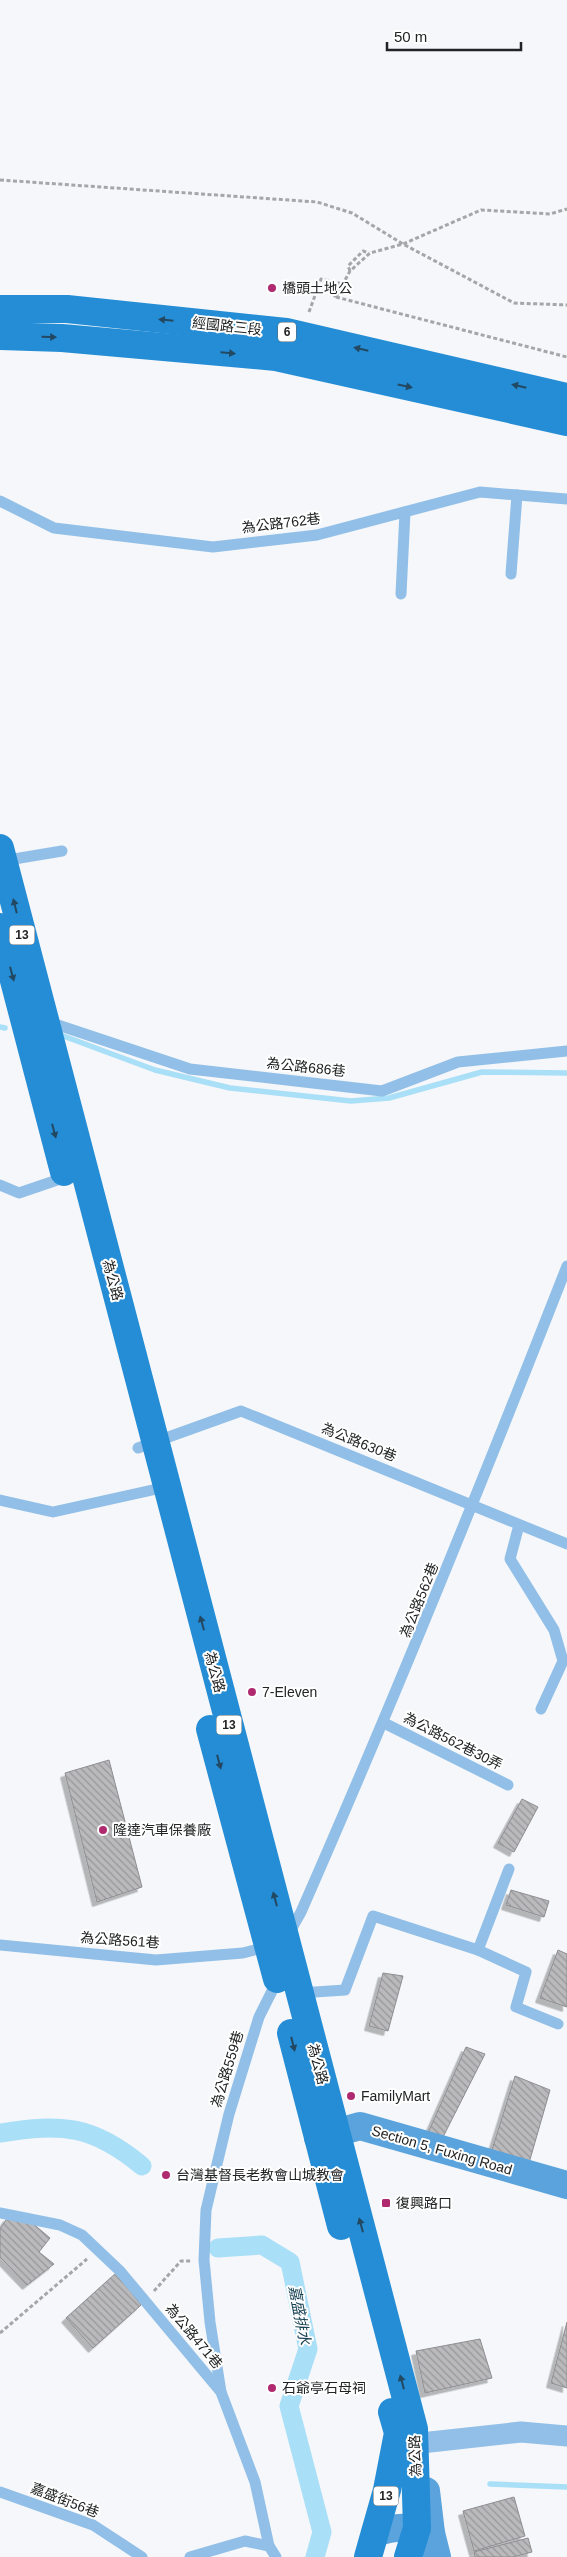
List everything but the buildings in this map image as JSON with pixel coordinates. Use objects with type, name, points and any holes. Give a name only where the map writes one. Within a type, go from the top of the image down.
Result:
[{"type":"main road","name":"經國路三段","points":[[0,309],[67,309],[286,332],[567,397]]},
{"type":"main road","name":"經國路三段","points":[[0,336],[62,338],[276,357],[567,422]]},
{"type":"main road","name":"為公路","points":[[1,856],[66,1177],[146,1446]]},
{"type":"main road","name":"為公路","points":[[0,927],[35,1022],[276,1943],[411,2435],[427,2544]]},
{"type":"main road","name":"為公路","points":[[371,2545],[387,2490],[411,2435]]},
{"type":"main road","name":"13","points":[[408,2557],[427,2544]]},
{"type":"street","name":"Section 5, Fuxing Road","points":[[327,2134],[360,2126],[567,2185]]},
{"type":"street","points":[[411,2435],[521,2432],[567,2436]]},
{"type":"street","name":"為公路","points":[[371,2545],[393,2527],[427,2544]]},
{"type":"lane","name":"為公路762巷","points":[[0,501],[54,528],[212,547],[317,535],[480,492],[567,499]]},
{"type":"lane","points":[[511,574],[517,495]]},
{"type":"lane","points":[[401,594],[405,512]]},
{"type":"lane","points":[[1,856],[62,851]]},
{"type":"lane","name":"為公路686巷","points":[[35,1022],[57,1023],[190,1069],[382,1090],[458,1062],[567,1051]]},
{"type":"lane","points":[[0,1186],[19,1193],[66,1177]]},
{"type":"lane","name":"為公路562巷","points":[[276,1943],[301,1912],[384,1723],[474,1504],[567,1266]]},
{"type":"lane","name":"為公路630巷","points":[[146,1446],[241,1412],[474,1504],[519,1525],[567,1544]]},
{"type":"lane","points":[[0,1500],[53,1512],[157,1489]]},
{"type":"lane","points":[[519,1525],[510,1559],[554,1630],[563,1661],[541,1709]]},
{"type":"lane","name":"為公路562巷30弄","points":[[384,1723],[508,1785]]},
{"type":"lane","points":[[478,1950],[509,1869]]},
{"type":"lane","points":[[289,1988],[345,1990],[373,1916],[478,1950],[526,1972],[516,2007],[558,2024]]},
{"type":"lane","name":"為公路561巷","points":[[0,1945],[156,1960],[243,1953],[276,1943]]},
{"type":"lane","name":"為公路559巷","points":[[204,2260],[206,2210],[229,2114],[259,2017],[289,1988]]},
{"type":"lane","name":"為公路471巷","points":[[0,2212],[60,2225],[82,2235],[120,2271],[221,2392],[256,2482],[269,2546],[276,2557]]},
{"type":"lane","points":[[204,2260],[210,2322],[221,2392]]},
{"type":"lane","name":"嘉盛街56巷","points":[[0,2492],[93,2525],[142,2557]]},
{"type":"lane","points":[[190,2557],[245,2541],[269,2546]]},
{"type":"path","points":[[0,180],[317,202],[352,213],[403,244],[514,303],[567,305]]},
{"type":"path","points":[[567,209],[550,214],[481,210],[403,244],[370,253],[350,270],[336,297],[567,357]]},
{"type":"path","points":[[309,312],[321,279],[343,284]]},
{"type":"path","points":[[0,2333],[98,2250]]},
{"type":"path","points":[[145,2301],[181,2261],[204,2260]]},
{"type":"waterway","points":[[0,1027],[5,1028]]},
{"type":"waterway","points":[[58,1034],[155,1070],[230,1088],[351,1101],[389,1098],[482,1072],[567,1073]]},
{"type":"waterway","name":"嘉盛排水","points":[[0,2133],[41,2128],[76,2130],[108,2142],[142,2166]]},
{"type":"waterway","name":"嘉盛排水","points":[[218,2248],[262,2245],[290,2262],[308,2349],[289,2406],[322,2532],[315,2557]]},
{"type":"waterway","points":[[490,2484],[567,2487]]},
{"type":"place","name":"橋頭土地公","points":[[272,288]]},
{"type":"place","name":"7-Eleven","points":[[252,1692]]},
{"type":"place","name":"隆達汽車保養廠","points":[[103,1830]]},
{"type":"place","name":"FamilyMart","points":[[351,2096]]},
{"type":"place","name":"台灣基督長老教會山城教會","points":[[166,2175]]},
{"type":"place","name":"復興路口","points":[[386,2203]]},
{"type":"place","name":"石爺亭石母祠","points":[[272,2388]]}]
